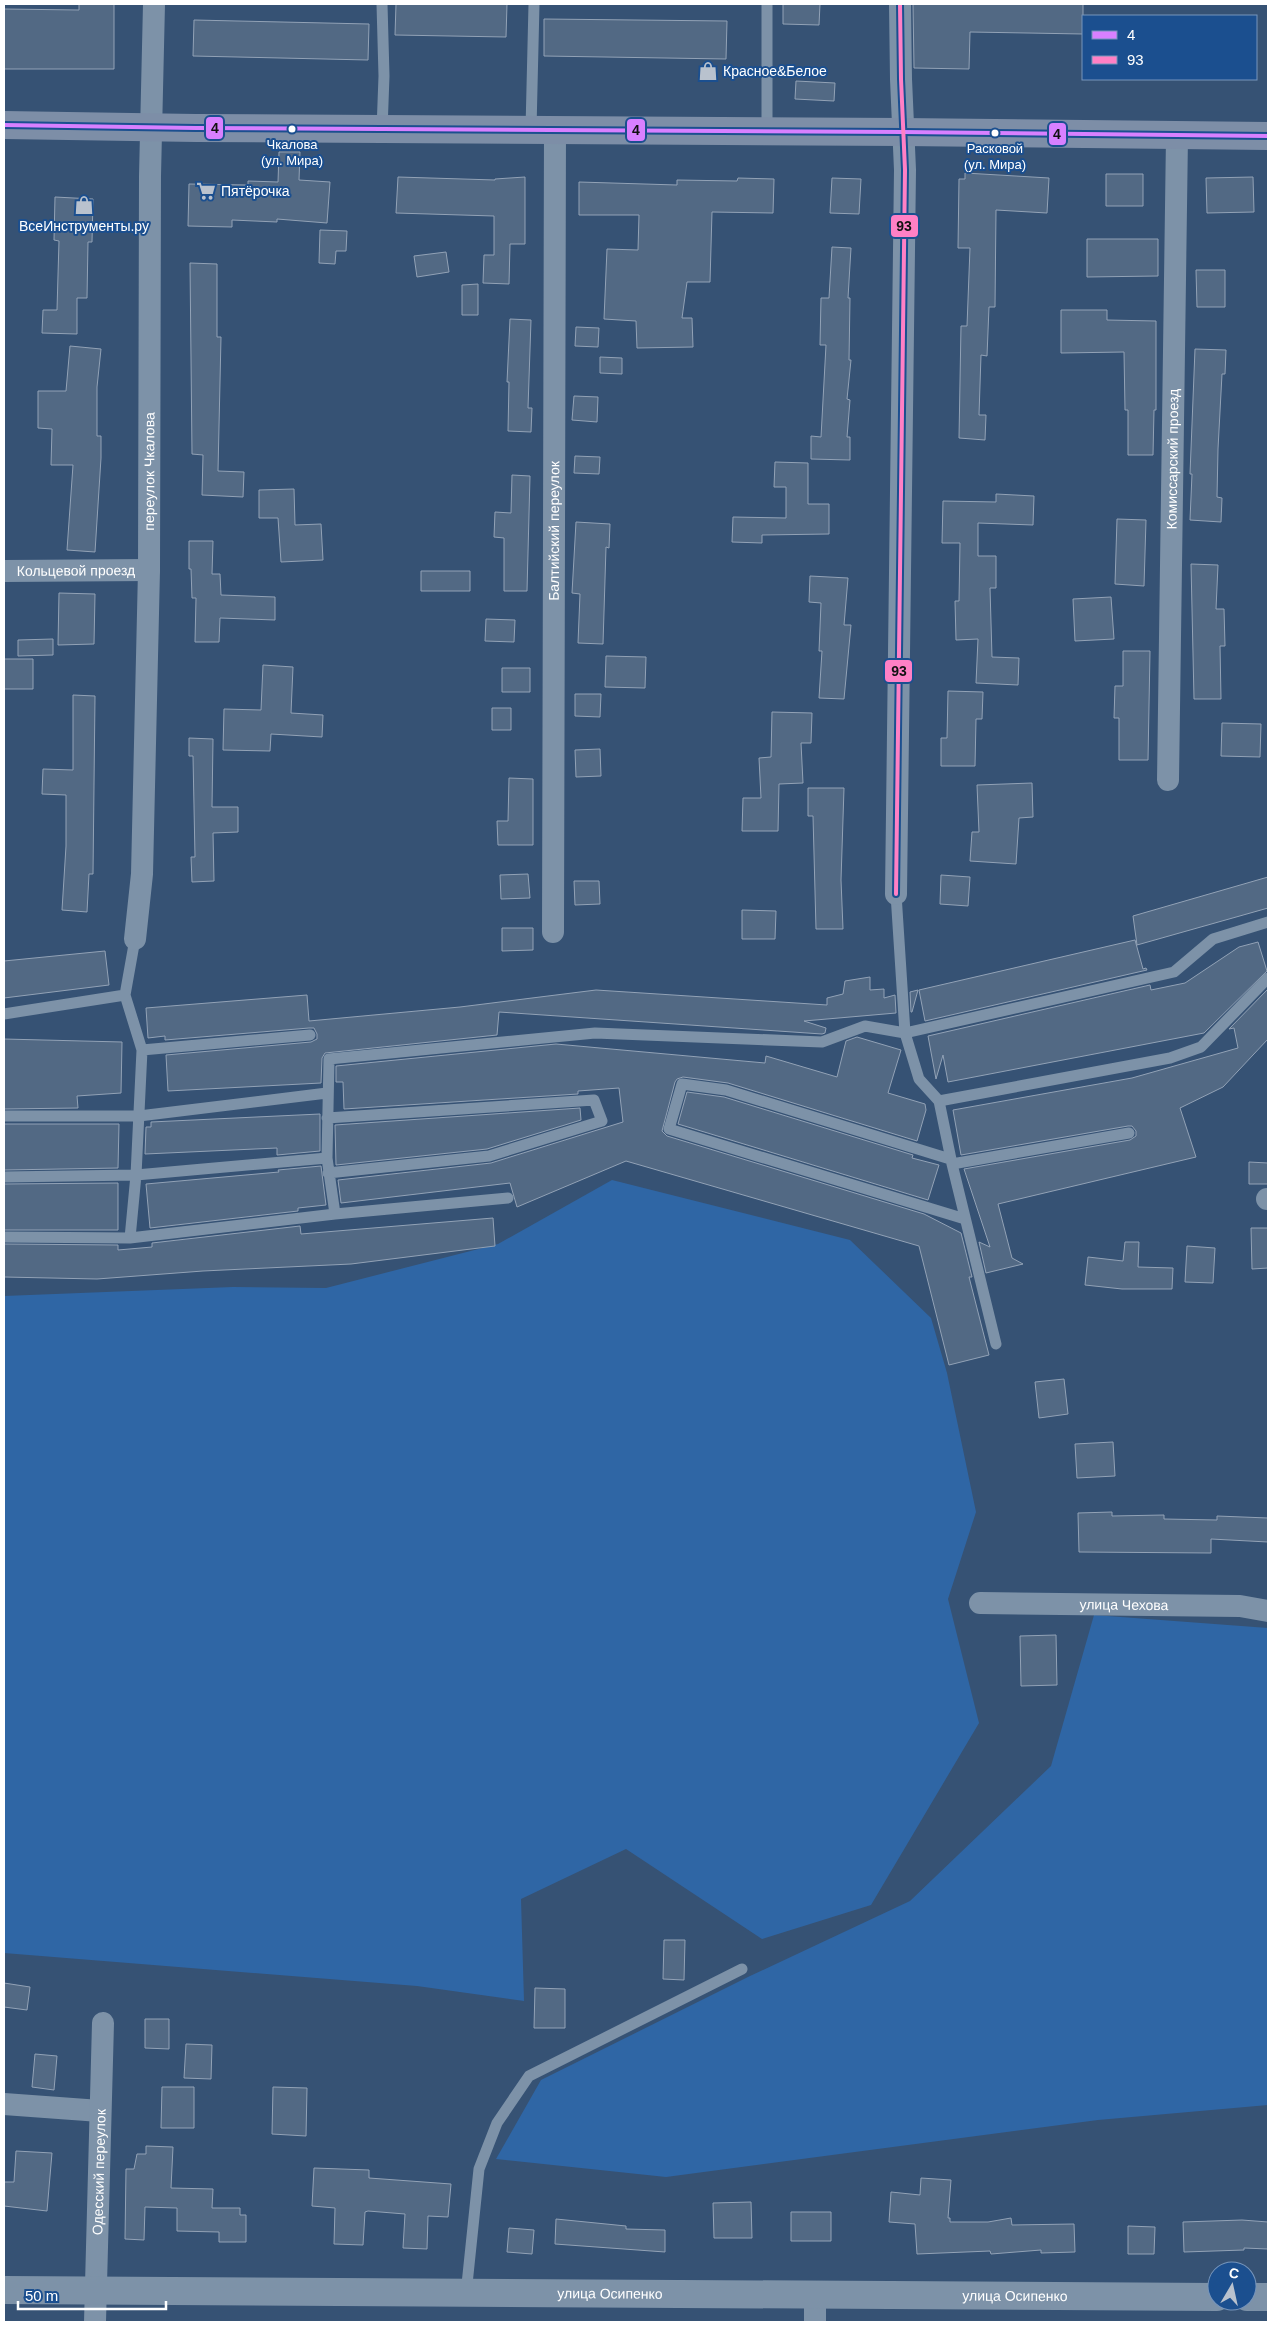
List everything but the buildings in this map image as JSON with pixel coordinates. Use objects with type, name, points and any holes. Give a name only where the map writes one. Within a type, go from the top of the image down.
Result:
[{"type":"main road","points":[[4,124],[152,128],[543,129],[1268,136]]},
{"type":"street","name":"переулок Чкалова","points":[[134,939],[142,874],[149,570],[154,4]]},
{"type":"street","points":[[896,894],[905,170],[900,4]]},
{"type":"street","name":"Балтийский переулок","points":[[543,129],[553,932]]},
{"type":"street","name":"Комиссарский проезд","points":[[1168,780],[1177,136]]},
{"type":"street","name":"Кольцевой проезд","points":[[4,571],[149,570]]},
{"type":"street","name":"улица Чехова","points":[[980,1603],[1240,1606],[1268,1611]]},
{"type":"street","name":"Одесский переулок","points":[[95,2322],[103,2023]]},
{"type":"street","points":[[4,2104],[100,2111]]},
{"type":"street","name":"улица Осипенко","points":[[4,2290],[1207,2297]]},
{"type":"street","points":[[815,2294],[815,2322]]},
{"type":"lane","points":[[382,4],[384,76],[382,130]]},
{"type":"lane","points":[[534,4],[543,129]]},
{"type":"lane","points":[[767,4],[767,131]]},
{"type":"lane","points":[[896,894],[905,1033],[919,1079],[940,1101],[951,1162],[996,1344]]},
{"type":"lane","points":[[335,1214],[327,1158],[329,1059],[596,1033],[822,1042],[865,1026],[905,1033],[1174,972],[1212,939],[1268,922]]},
{"type":"lane","points":[[130,1238],[136,1175],[142,1050],[125,994],[134,939]]},
{"type":"lane","points":[[940,1101],[1170,1058],[1201,1047],[1268,978]]},
{"type":"lane","points":[[4,1014],[125,994]]},
{"type":"lane","points":[[142,1050],[310,1035]]},
{"type":"lane","points":[[965,1219],[669,1129],[682,1084],[726,1090],[951,1162],[1129,1133]]},
{"type":"lane","points":[[4,1116],[139,1116],[327,1093]]},
{"type":"lane","points":[[327,1118],[594,1100],[602,1121],[488,1156],[328,1173]]},
{"type":"lane","points":[[4,1176],[136,1175],[327,1158]]},
{"type":"lane","points":[[4,1237],[130,1238],[335,1214],[508,1198]]},
{"type":"lane","points":[[466,2294],[479,2169],[497,2123],[529,2076],[742,1969]]},
{"type":"shaded area","points":[[612,1180],[850,1240],[931,1318],[947,1373],[976,1512],[948,1599],[979,1723],[871,1905],[762,1939],[626,1849],[521,1899],[524,2001],[417,1986],[4,1953],[4,1296],[233,1287],[326,1288],[498,1244]]},
{"type":"shaded area","points":[[1094,1615],[1268,1628],[1268,2105],[1098,2120],[666,2177],[496,2159],[541,2080],[750,1976],[910,1901],[1051,1766]]},
{"type":"transit line","name":"93","points":[[896,894],[905,170],[900,4]]},
{"type":"transit line","name":"4","points":[[4,125],[1268,136]]},
{"type":"place","name":"Красное&Белое","points":[[708,71]]},
{"type":"place","name":"Чкалова (ул. Мира)","points":[[292,129]]},
{"type":"place","name":"Расковой (ул. Мира)","points":[[995,133]]},
{"type":"place","name":"Пятёрочка","points":[[206,191]]},
{"type":"place","name":"ВсеИнструменты.ру","points":[[84,205]]}]
